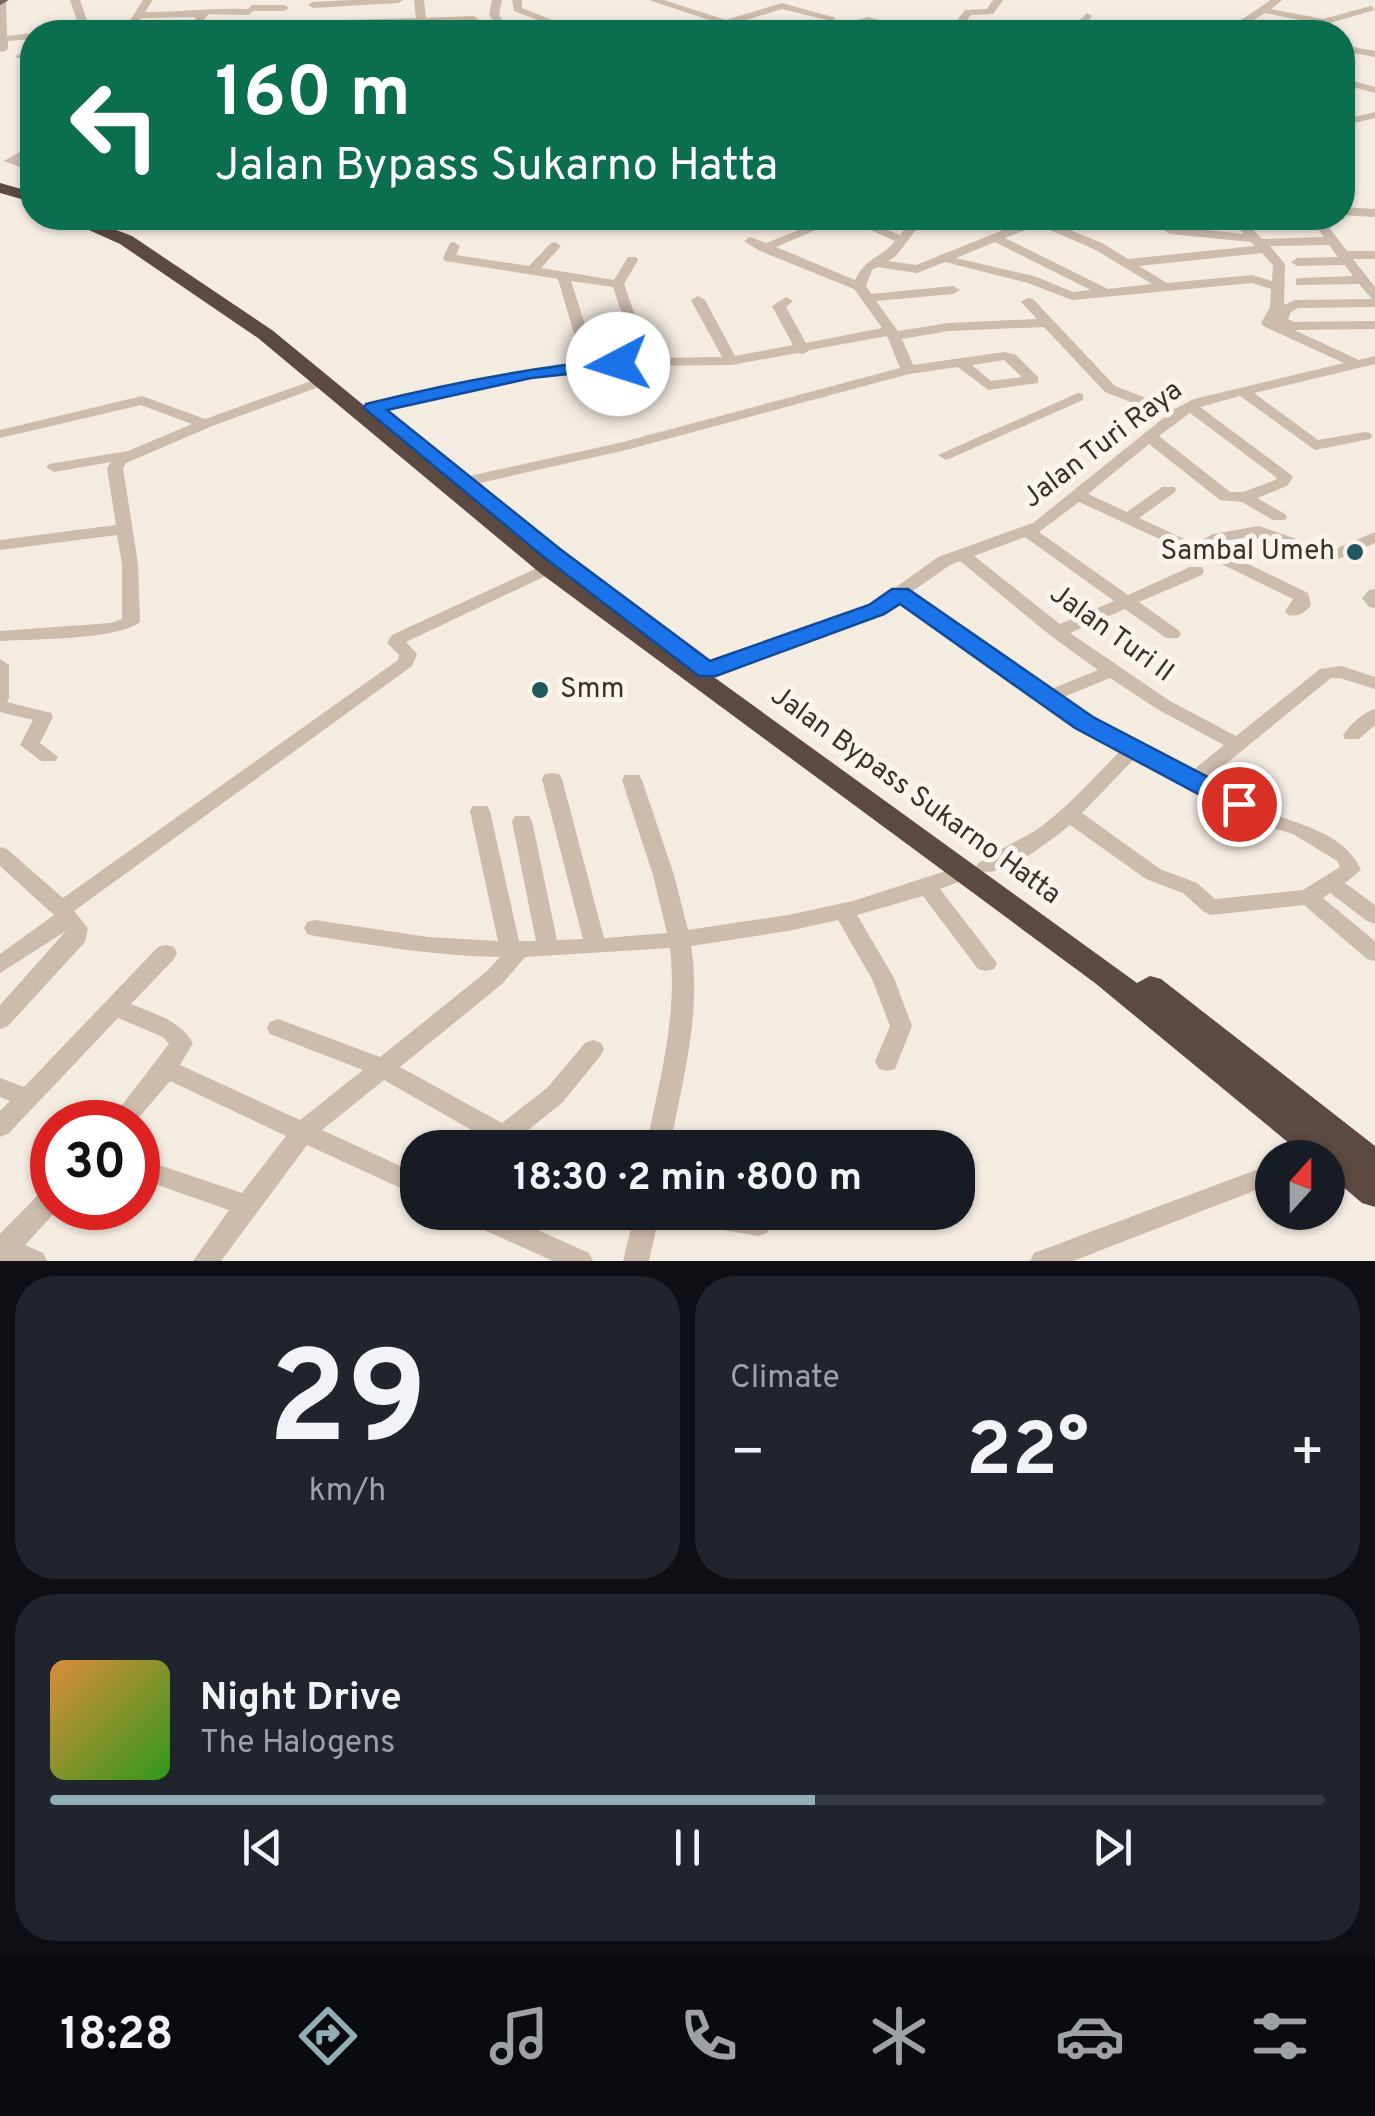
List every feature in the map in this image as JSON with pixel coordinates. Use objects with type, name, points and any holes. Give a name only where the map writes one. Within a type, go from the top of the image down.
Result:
[{"type":"highway","name":"Jalan Bypass Sukarno Hatta","points":[[107,230],[161,262],[264,334],[548,568],[698,681],[1150,988],[1363,1143],[1375,1166]]},
{"type":"highway","name":"Jalan Bypass Sukarno Hatta","points":[[114,230],[146,243],[232,298],[462,482],[977,869],[1298,1140]]},
{"type":"highway","name":"Jalan Bypass Sukarno Hatta","points":[[1345,1173],[1375,1192]]},
{"type":"street","points":[[314,2],[398,0]]},
{"type":"street","points":[[498,0],[495,18],[518,13]]},
{"type":"street","points":[[654,0],[704,20]]},
{"type":"street","points":[[968,6],[990,12],[998,0]]},
{"type":"street","points":[[1247,20],[1278,0]]},
{"type":"street","points":[[1353,0],[1373,10]]},
{"type":"street","points":[[1,1],[2,44]]},
{"type":"street","points":[[135,20],[147,2],[178,2]]},
{"type":"street","points":[[747,20],[786,6],[837,20]]},
{"type":"street","points":[[249,16],[284,8]]},
{"type":"street","points":[[1263,10],[1313,20]]},
{"type":"street","points":[[1331,20],[1373,10]]},
{"type":"street","points":[[139,15],[193,15]]},
{"type":"street","points":[[249,16],[265,19]]},
{"type":"street","points":[[1084,20],[1087,16]]},
{"type":"street","points":[[467,20],[473,19]]},
{"type":"street","points":[[764,248],[808,230]]},
{"type":"street","points":[[878,230],[902,240]]},
{"type":"street","points":[[908,370],[892,334],[863,292],[867,268],[910,230]]},
{"type":"street","points":[[876,262],[915,270],[1010,230]]},
{"type":"street","points":[[1062,230],[1165,287]]},
{"type":"street","points":[[1170,230],[1263,243]]},
{"type":"street","points":[[1248,230],[1280,264],[1277,307],[1268,323],[1357,364]]},
{"type":"street","points":[[1279,230],[1290,241]]},
{"type":"street","points":[[1324,230],[1345,258],[1366,277],[1375,300],[1296,304],[1285,310],[1280,321],[1292,326],[1375,325]]},
{"type":"street","points":[[994,237],[1105,292]]},
{"type":"street","points":[[750,241],[863,292],[952,290]]},
{"type":"street","points":[[1127,263],[1263,243],[1332,241]]},
{"type":"street","points":[[454,246],[449,258],[618,284]]},
{"type":"street","points":[[531,272],[555,246]]},
{"type":"street","points":[[1297,262],[1375,255]]},
{"type":"street","points":[[942,258],[1032,280],[1069,295],[1252,279],[1280,287]]},
{"type":"street","points":[[632,260],[618,284],[645,362]]},
{"type":"street","points":[[1301,282],[1366,277]]},
{"type":"street","points":[[564,278],[591,366]]},
{"type":"street","points":[[698,300],[730,361]]},
{"type":"street","points":[[786,301],[780,306],[803,350]]},
{"type":"street","points":[[1028,302],[1110,388],[1183,411],[1285,477],[1281,483],[1246,497],[1226,497],[1150,437]]},
{"type":"street","points":[[373,408],[464,385],[591,366],[730,361],[949,327],[1045,323]]},
{"type":"street","name":"Jalan Turi Raya","points":[[708,670],[876,610],[934,566],[1028,531],[1079,496],[1183,411],[1242,391],[1375,360]]},
{"type":"street","points":[[462,482],[622,448],[908,370],[961,362]]},
{"type":"street","points":[[54,468],[132,454],[322,381]]},
{"type":"street","points":[[1242,391],[1315,445],[1365,436]]},
{"type":"street","points":[[946,455],[1078,398]]},
{"type":"street","points":[[0,434],[142,400],[205,424]]},
{"type":"street","points":[[0,636],[112,628],[130,622],[130,564],[115,468],[132,454]]},
{"type":"street","points":[[1126,519],[1168,490]]},
{"type":"street","points":[[1079,496],[1194,550],[1230,534],[1258,531],[1332,557],[1375,537]]},
{"type":"street","points":[[1246,497],[1279,517]]},
{"type":"street","points":[[0,546],[123,529]]},
{"type":"street","points":[[1028,531],[1172,634]]},
{"type":"street","points":[[1202,548],[1302,597],[1302,605],[1294,611]]},
{"type":"street","name":"Jalan Turi II","points":[[961,553],[1110,672],[1184,718],[1239,745]]},
{"type":"street","points":[[2,959],[406,662],[408,654],[396,643],[398,639],[548,568]]},
{"type":"street","points":[[1057,632],[1122,600],[1196,571]]},
{"type":"street","points":[[900,594],[1045,698],[1132,750],[1261,817],[1300,829],[1345,857],[1351,870],[1308,897],[1211,907],[1190,888],[1152,874],[1070,815]]},
{"type":"street","points":[[1375,594],[1370,598],[1375,603]]},
{"type":"street","points":[[0,665],[0,702],[44,717],[29,745],[48,756]]},
{"type":"street","points":[[1045,698],[1110,672]]},
{"type":"street","points":[[1192,780],[1326,673],[1341,672],[1375,683]]},
{"type":"street","points":[[1352,735],[1375,715]]},
{"type":"street","points":[[315,928],[426,946],[515,949],[678,938],[844,912],[928,888],[1033,845],[1070,815],[1132,750]]},
{"type":"street","points":[[552,779],[595,945]]},
{"type":"street","points":[[632,780],[678,938],[684,975],[681,1022],[661,1130]]},
{"type":"street","points":[[480,811],[515,949]]},
{"type":"street","points":[[522,821],[548,947]]},
{"type":"street","points":[[0,854],[77,928],[77,936],[0,1020]]},
{"type":"street","points":[[1330,882],[1375,916]]},
{"type":"street","points":[[928,888],[986,963]]},
{"type":"street","points":[[1308,897],[1375,953]]},
{"type":"street","points":[[844,912],[883,978],[901,1026],[887,1062]]},
{"type":"street","points":[[206,1261],[245,1204],[304,1131],[494,978],[515,949]]},
{"type":"street","points":[[0,1128],[166,953]]},
{"type":"street","points":[[116,1007],[179,1035],[182,1043],[180,1052],[139,1100]]},
{"type":"street","points":[[278,1028],[383,1068],[493,1130]]},
{"type":"street","points":[[524,1130],[593,1050]]},
{"type":"street","points":[[166,1069],[400,1177]]},
{"type":"street","points":[[0,1086],[27,1098]]},
{"type":"street","points":[[160,1175],[245,1204]]},
{"type":"street","points":[[1043,1261],[1255,1180]]},
{"type":"street","points":[[30,1220],[2,1249],[34,1261]]},
{"type":"street","points":[[511,1230],[580,1261]]},
{"type":"street","points":[[636,1261],[644,1230]]},
{"type":"place","name":"Sambal Umeh","points":[[1355,552]]},
{"type":"place","name":"Smm","points":[[540,690]]},
{"type":"route","points":[[618,364],[464,385],[373,408],[552,554],[708,670],[876,610],[900,594],[1084,723],[1239,804]]}]
